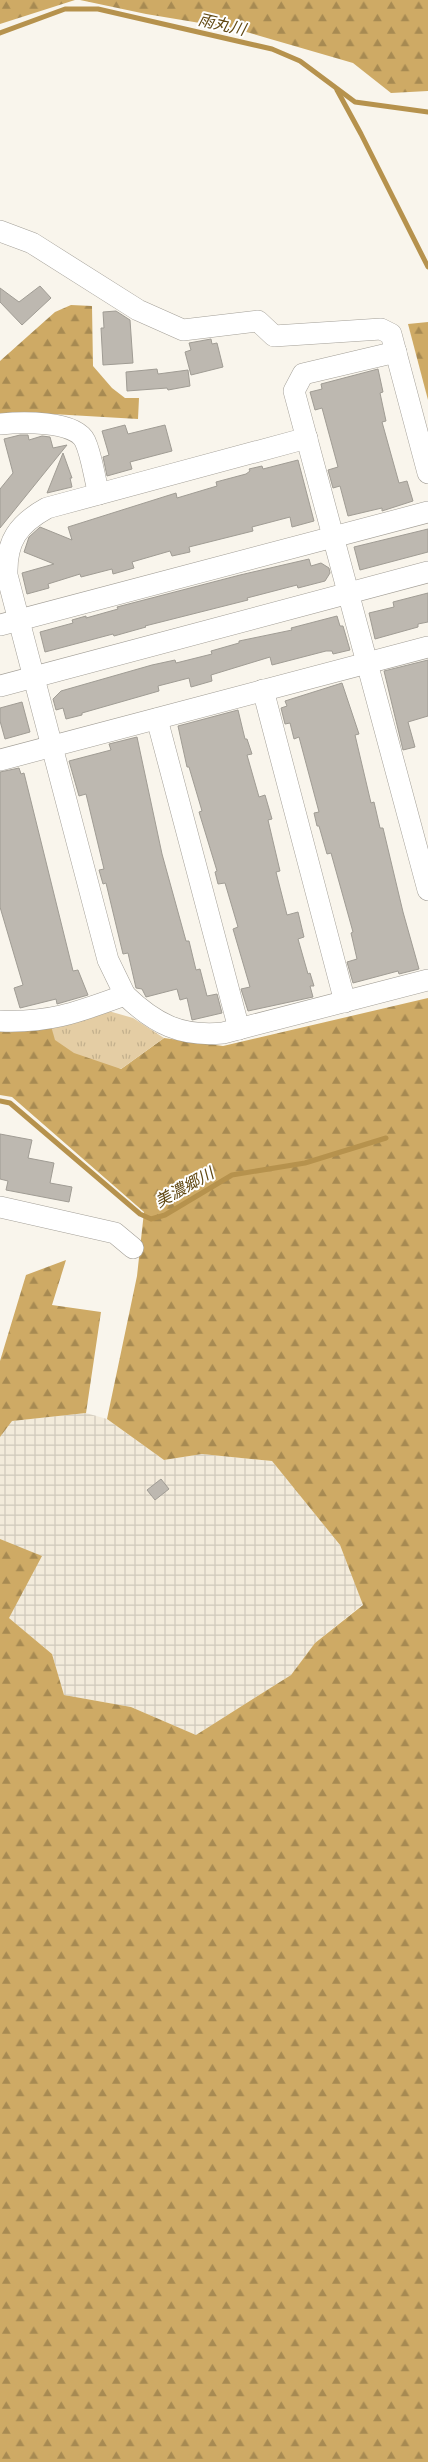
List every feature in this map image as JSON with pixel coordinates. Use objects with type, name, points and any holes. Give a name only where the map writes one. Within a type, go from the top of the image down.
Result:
[{"type":"street","points":[[0,231],[32,243],[138,310],[183,330],[258,321],[274,336],[381,329],[391,334],[428,473]]},
{"type":"street","points":[[396,352],[303,374],[294,391],[428,890]]},
{"type":"street","points":[[0,424],[20,422],[71,428],[85,439],[99,494]]},
{"type":"street","points":[[307,438],[47,508],[29,518],[19,528],[7,558],[10,623],[34,677],[108,960],[125,996],[142,1011],[165,1026],[201,1035],[239,1029],[428,980]]},
{"type":"street","points":[[10,623],[428,512]]},
{"type":"street","points":[[0,686],[428,572]]},
{"type":"street","points":[[0,760],[53,748],[262,690],[428,647]]},
{"type":"street","points":[[262,690],[346,1002]]},
{"type":"street","points":[[157,719],[239,1029]]},
{"type":"street","points":[[2,1015],[23,1022],[61,1018],[125,996]]},
{"type":"street","points":[[0,1207],[115,1233],[133,1248]]},
{"type":"shaded area","points":[[86,1413],[107,1419],[164,1460],[202,1454],[272,1461],[340,1545],[363,1604],[315,1643],[291,1675],[196,1735],[131,1707],[64,1695],[52,1654],[9,1618],[0,1539],[0,1437],[11,1421]]},
{"type":"green space","points":[[0,0],[75,0],[0,24]]},
{"type":"green space","points":[[80,0],[428,0],[428,91],[391,93],[353,63],[236,29],[146,14]]},
{"type":"green space","points":[[71,305],[92,306],[93,366],[112,388],[125,398],[139,398],[138,419],[52,414],[0,417],[0,361],[55,312]]},
{"type":"green space","points":[[428,322],[428,400],[408,324]]},
{"type":"green space","points":[[428,998],[428,2462],[0,2462],[0,1539],[42,1556],[9,1618],[52,1654],[64,1695],[131,1707],[196,1735],[291,1675],[315,1643],[363,1605],[340,1545],[272,1461],[202,1454],[164,1460],[107,1419],[137,1276],[144,1212],[12,1097],[0,1095],[0,1028],[51,1026],[121,1069],[164,1038],[223,1046]]},
{"type":"green space","points":[[105,1010],[133,1018],[164,1038],[121,1069],[74,1053],[55,1040],[51,1026]]},
{"type":"green space","points":[[66,1260],[52,1305],[101,1312],[86,1413],[12,1421],[0,1437],[0,1361],[26,1275]]},
{"type":"building","points":[[40,286],[51,298],[22,325],[0,302],[0,288],[19,302]]},
{"type":"building","points":[[116,311],[130,320],[133,363],[103,365],[101,328],[104,328],[103,312]]},
{"type":"building","points":[[211,339],[212,344],[217,343],[223,367],[191,375],[185,352],[191,350],[189,343]]},
{"type":"building","points":[[157,369],[158,374],[188,370],[190,386],[168,390],[167,388],[127,391],[126,372]]},
{"type":"building","points":[[378,369],[383,392],[380,393],[386,421],[382,422],[399,483],[407,481],[413,501],[382,511],[382,508],[348,516],[340,486],[333,488],[328,470],[338,467],[322,408],[315,410],[310,392],[322,389],[321,384]]},
{"type":"building","points":[[125,425],[128,434],[165,425],[172,451],[130,462],[132,469],[107,476],[103,457],[109,455],[102,431]]},
{"type":"building","points":[[28,435],[29,440],[42,436],[50,437],[53,448],[67,445],[0,528],[0,489],[13,473],[4,439]]},
{"type":"building","points":[[63,453],[72,478],[70,478],[72,487],[47,493]]},
{"type":"building","points":[[298,460],[314,521],[292,527],[290,517],[252,527],[253,531],[189,547],[190,552],[172,556],[170,551],[132,562],[134,568],[113,574],[112,569],[81,577],[80,574],[48,584],[49,588],[27,594],[22,573],[54,564],[24,552],[29,537],[40,527],[72,540],[68,527],[176,493],[177,498],[217,486],[216,482],[246,474],[250,471],[249,469],[262,466],[263,469]]},
{"type":"building","points":[[428,529],[428,552],[360,570],[354,547]]},
{"type":"building","points":[[309,559],[311,566],[321,563],[329,568],[330,573],[325,581],[298,588],[297,585],[114,636],[113,634],[45,652],[40,632],[73,623],[72,620],[86,616],[86,618],[118,609],[117,607],[240,575]]},
{"type":"building","points":[[428,593],[428,622],[418,624],[418,627],[375,639],[369,613],[394,607],[393,602]]},
{"type":"building","points":[[337,616],[340,626],[343,626],[350,650],[333,654],[332,651],[326,651],[272,665],[270,657],[211,675],[212,681],[191,687],[189,678],[158,686],[159,691],[66,719],[63,708],[56,710],[53,699],[61,691],[152,665],[175,660],[176,663],[212,654],[211,651],[239,643],[239,641],[292,630],[291,628]]},
{"type":"building","points":[[428,660],[428,716],[408,722],[415,747],[403,750],[384,671]]},
{"type":"building","points":[[342,683],[359,734],[355,735],[371,803],[374,802],[380,828],[383,828],[419,969],[399,974],[398,971],[353,983],[347,962],[357,959],[351,933],[353,932],[331,853],[327,854],[319,826],[317,826],[314,813],[319,812],[299,737],[294,739],[290,723],[285,724],[281,708],[287,706],[285,701]]},
{"type":"building","points":[[22,702],[30,732],[5,739],[0,721],[0,708]]},
{"type":"building","points":[[238,710],[245,739],[247,739],[252,754],[247,755],[259,797],[265,795],[272,819],[268,820],[280,871],[276,872],[287,915],[298,912],[304,937],[298,939],[308,974],[310,973],[314,986],[310,986],[313,997],[248,1011],[241,989],[250,987],[233,929],[238,927],[225,883],[218,884],[215,872],[217,871],[199,812],[202,811],[189,767],[187,767],[178,726]]},
{"type":"building","points":[[137,737],[162,854],[186,941],[189,941],[196,970],[200,969],[207,996],[217,994],[222,1013],[192,1020],[187,998],[180,1000],[177,989],[146,997],[142,989],[136,988],[128,953],[123,954],[106,883],[103,884],[99,870],[104,869],[86,794],[79,796],[69,761],[111,750],[109,744]]},
{"type":"building","points":[[19,768],[21,774],[24,773],[73,971],[78,970],[88,995],[57,1004],[56,999],[20,1008],[14,988],[23,985],[0,907],[0,772]]},
{"type":"building","points":[[0,1134],[32,1140],[28,1158],[54,1163],[50,1183],[72,1187],[69,1202],[6,1190],[8,1181],[0,1179]]},
{"type":"building","points":[[161,1479],[169,1489],[155,1500],[147,1490]]},
{"type":"waterway","name":"雨丸川","points":[[0,33],[65,9],[98,9],[272,49],[300,61],[355,102],[428,112]]},
{"type":"waterway","points":[[337,90],[428,267]]},
{"type":"waterway","name":"美濃郷川","points":[[0,1101],[10,1103],[140,1214],[151,1219],[165,1215],[232,1175],[305,1163],[386,1138]]}]
